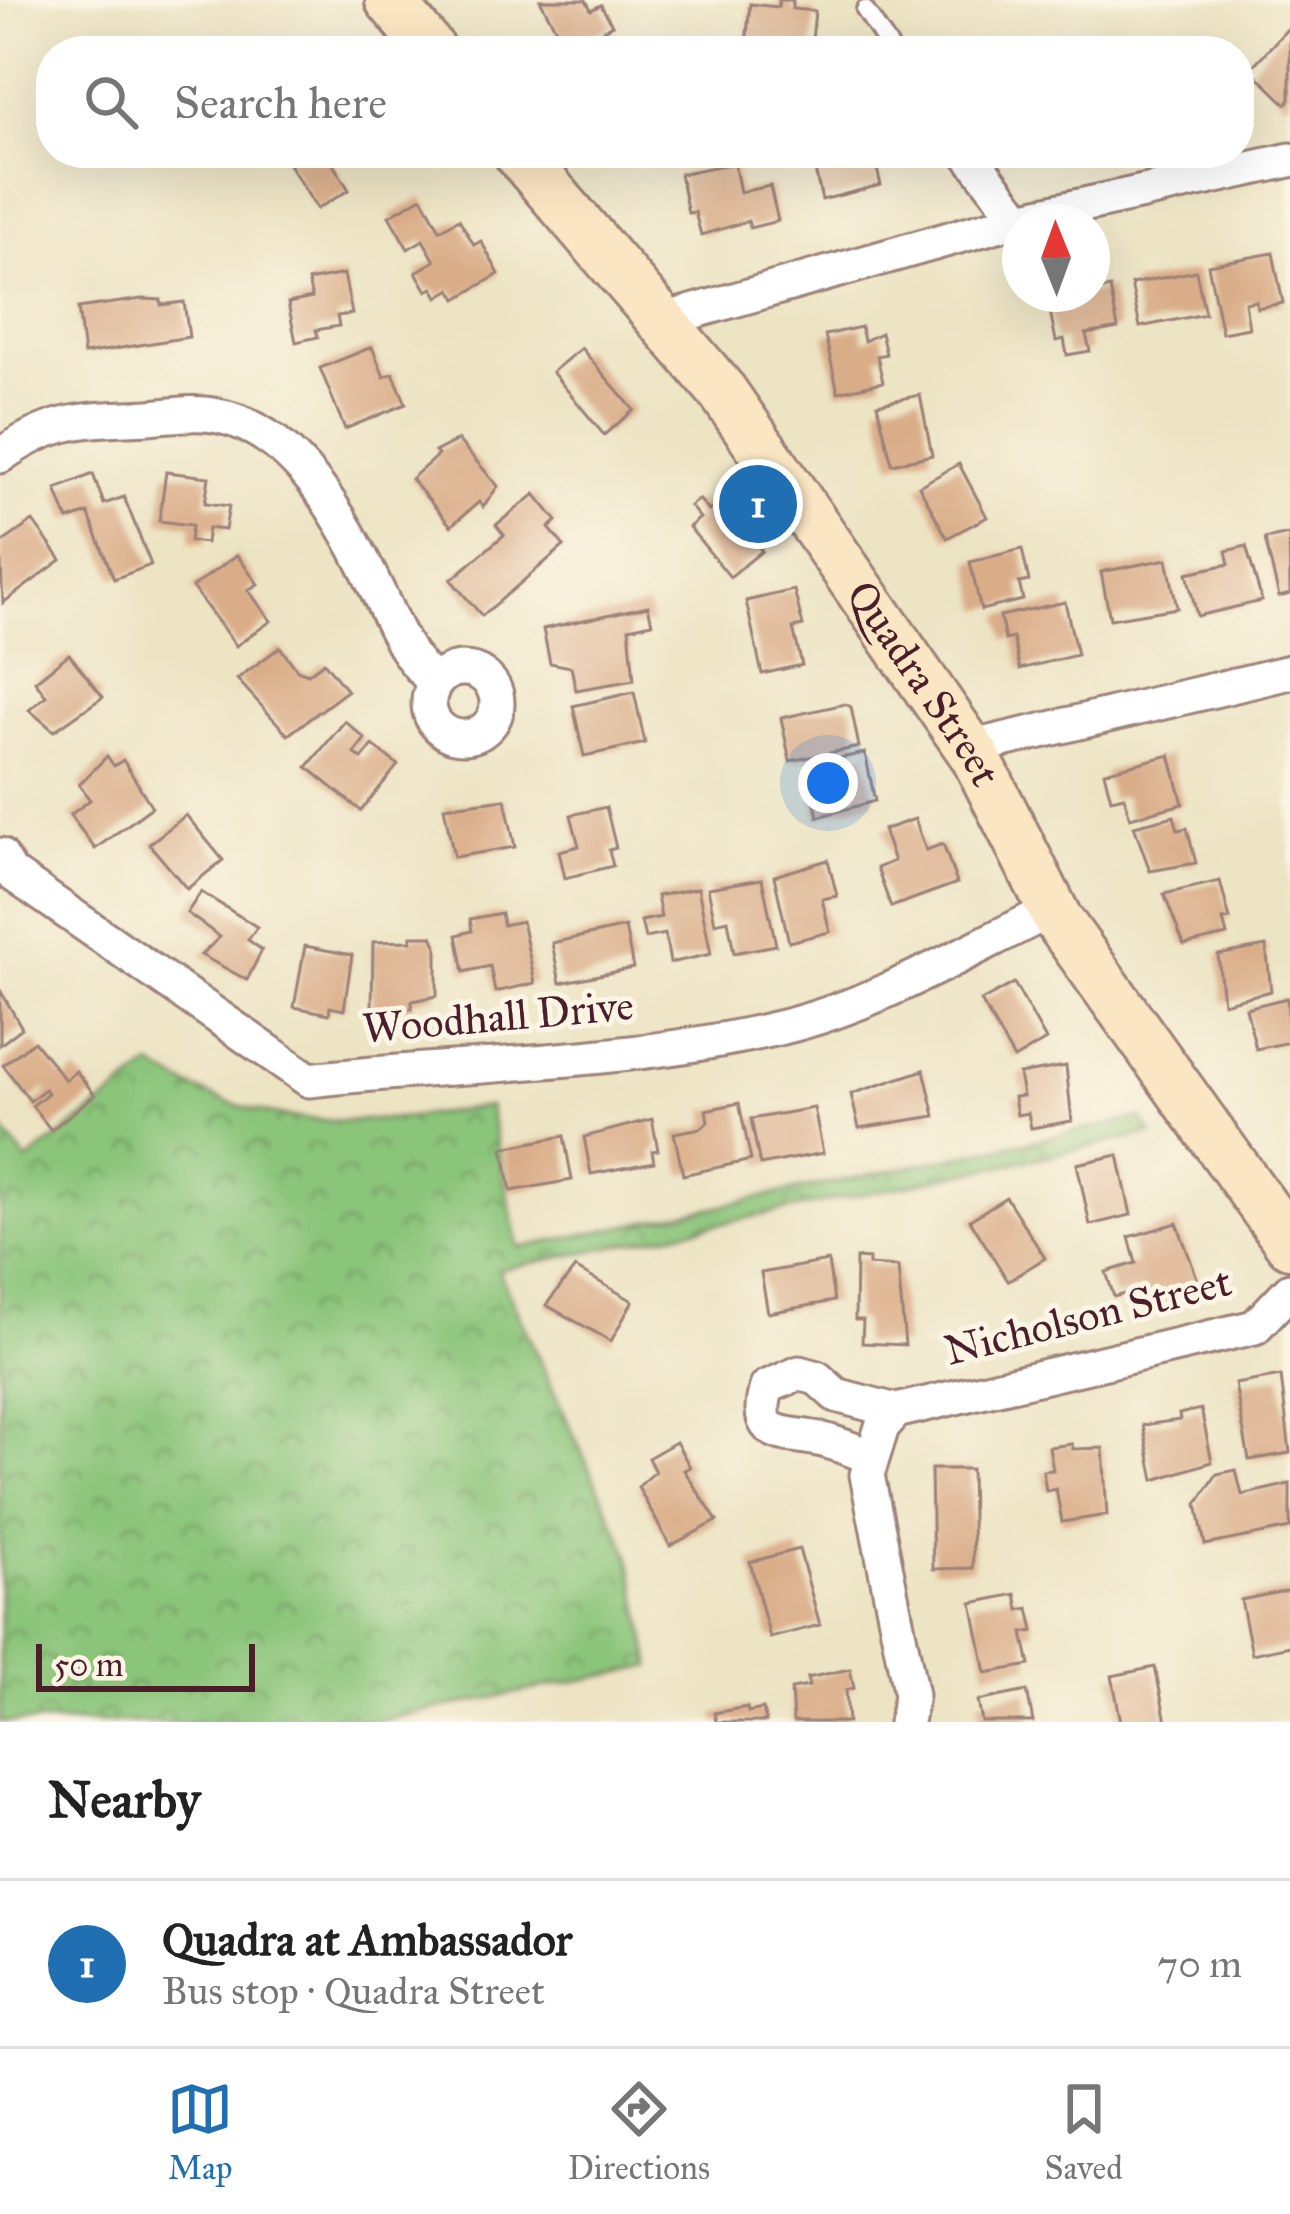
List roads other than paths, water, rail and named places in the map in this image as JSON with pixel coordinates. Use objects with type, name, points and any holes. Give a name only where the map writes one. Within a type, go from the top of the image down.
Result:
[{"type":"main road","points":[[390,0],[420,36]]},
{"type":"main road","name":"Quadra Street","points":[[531,168],[722,391],[969,748],[1052,910],[1290,1244]]},
{"type":"street","points":[[1254,168],[1290,160]]},
{"type":"street","points":[[979,168],[1007,204]]},
{"type":"street","points":[[1087,204],[1253,168]]},
{"type":"street","points":[[660,321],[1002,224]]},
{"type":"street","points":[[0,456],[42,426],[99,419],[208,414],[269,436],[294,458],[330,508],[365,565],[413,664],[436,682]]},
{"type":"street","points":[[969,748],[1290,672]]},
{"type":"street","name":"Woodhall Drive","points":[[0,855],[11,874],[309,1080],[665,1047],[785,1026],[897,985],[1052,910]]},
{"type":"street","name":"Nicholson Street","points":[[870,1456],[819,1438],[777,1433],[766,1424],[761,1406],[767,1387],[799,1373],[817,1378],[836,1395],[896,1411],[1255,1327],[1290,1290]]},
{"type":"street","points":[[896,1411],[870,1456],[867,1475],[911,1695],[906,1722]]},
{"type":"lane","points":[[865,10],[882,36]]},
{"type":"place","name":"Quadra at Ambassador","points":[[758,504]]}]
